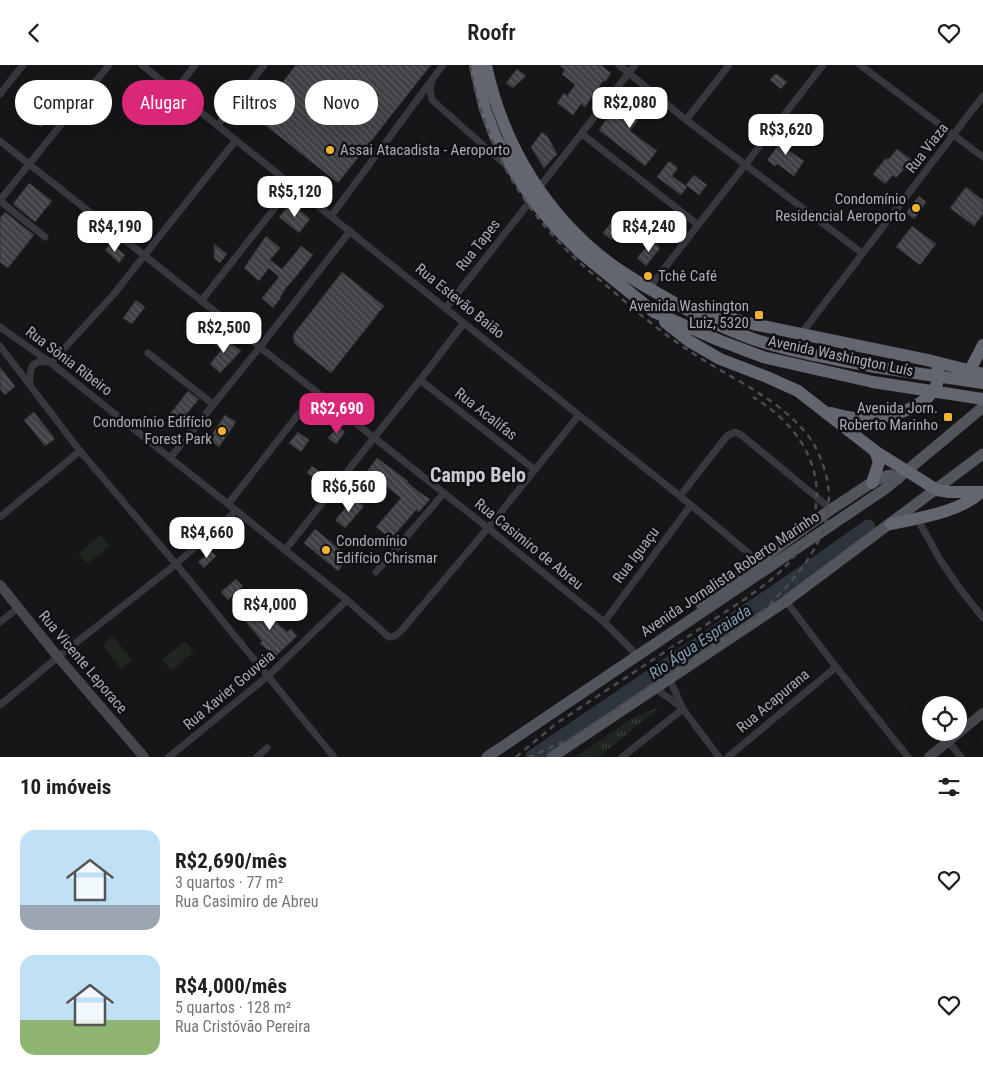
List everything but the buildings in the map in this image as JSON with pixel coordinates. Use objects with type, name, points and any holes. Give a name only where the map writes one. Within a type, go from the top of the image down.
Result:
[{"type":"highway","name":"Avenida Washington Luís","points":[[474,65],[485,109],[504,154],[515,173],[535,194],[552,207],[588,245],[620,271],[681,307],[737,333],[771,345],[820,357],[874,367],[983,383]]},
{"type":"highway","name":"Avenida Washington Luís","points":[[486,65],[501,118],[535,194],[556,228],[580,253],[654,312],[763,357],[873,382],[983,399]]},
{"type":"highway","points":[[681,307],[932,361],[983,375]]},
{"type":"highway","points":[[654,312],[689,341],[706,351],[729,363],[798,391],[827,412],[902,475],[937,490],[982,492]]},
{"type":"highway","points":[[970,370],[983,345]]},
{"type":"highway","points":[[827,412],[850,418],[866,419],[904,412],[920,404],[930,395],[937,384],[938,366],[932,361]]},
{"type":"highway","points":[[872,483],[879,462],[875,451]]},
{"type":"highway","points":[[891,524],[914,514],[956,507],[973,500],[982,492]]},
{"type":"main road","name":"Avenida Jornalista Roberto Marinho","points":[[487,757],[637,655],[685,625],[902,475],[983,407]]},
{"type":"main road","points":[[914,514],[937,490],[983,454]]},
{"type":"main road","points":[[685,625],[687,618],[693,610],[831,509],[872,483],[891,475],[902,475]]},
{"type":"main road","points":[[552,757],[786,601],[891,524]]},
{"type":"street","points":[[0,94],[23,65]]},
{"type":"street","points":[[45,237],[0,200],[109,65]]},
{"type":"street","name":"Rua Estevão Baião","points":[[142,65],[161,80]]},
{"type":"street","points":[[183,80],[195,65]]},
{"type":"street","points":[[252,80],[264,65]]},
{"type":"street","points":[[331,216],[443,65]]},
{"type":"street","points":[[619,65],[686,120],[862,253]]},
{"type":"street","name":"Rua Tapes","points":[[446,308],[635,65]]},
{"type":"street","points":[[686,120],[729,65]]},
{"type":"street","points":[[649,288],[823,65]]},
{"type":"street","points":[[860,65],[983,157]]},
{"type":"street","points":[[432,81],[430,90],[432,100],[515,173]]},
{"type":"street","name":"Rua Viaza","points":[[801,334],[983,96]]},
{"type":"street","points":[[415,103],[432,100]]},
{"type":"street","name":"Rua Estevão Baião","points":[[204,114],[214,122]]},
{"type":"street","name":"Rua Estevão Baião","points":[[218,125],[680,496],[758,561]]},
{"type":"street","points":[[582,134],[697,225]]},
{"type":"street","points":[[30,384],[30,372],[34,364],[41,361],[51,363],[113,295],[236,140]]},
{"type":"street","name":"Rua Casimiro de Abreu","points":[[0,141],[488,528],[604,622],[637,655]]},
{"type":"street","points":[[201,301],[293,185]]},
{"type":"street","points":[[170,457],[260,347],[350,231]]},
{"type":"street","points":[[285,550],[464,323]]},
{"type":"street","name":"Rua Sônia Ribeiro","points":[[0,327],[51,363],[170,457],[347,600],[386,636],[392,637],[400,632],[488,528]]},
{"type":"street","points":[[0,346],[80,451],[176,564],[334,757]]},
{"type":"street","points":[[148,353],[213,404]]},
{"type":"street","name":"Rua Acalifas","points":[[420,380],[534,469]]},
{"type":"street","points":[[228,504],[316,392]]},
{"type":"street","points":[[488,528],[579,415]]},
{"type":"street","points":[[680,496],[727,436],[734,432],[740,434],[831,509]]},
{"type":"street","points":[[0,517],[80,451]]},
{"type":"street","points":[[376,572],[444,493]]},
{"type":"street","name":"Rua Iguaçu","points":[[604,622],[691,505]]},
{"type":"street","points":[[0,705],[176,564],[236,511]]},
{"type":"street","points":[[914,514],[939,558],[983,618]]},
{"type":"street","name":"Rua Vicente Leporace","points":[[0,585],[58,657],[144,757]]},
{"type":"street","name":"Rua Xavier Gouveia","points":[[169,757],[268,676],[347,600]]},
{"type":"street","points":[[786,601],[908,757]]},
{"type":"street","points":[[0,622],[18,608]]},
{"type":"street","name":"Rua Acapurana","points":[[728,757],[836,667]]},
{"type":"street","points":[[670,678],[683,709],[719,757]]},
{"type":"street","points":[[655,687],[683,709]]},
{"type":"street","points":[[622,757],[683,709]]},
{"type":"street","points":[[967,726],[983,713]]},
{"type":"street","points":[[929,757],[948,741],[961,757]]},
{"type":"street","points":[[257,757],[267,748]]},
{"type":"green space","points":[[101,535],[110,546],[87,564],[78,554]]},
{"type":"green space","points":[[113,636],[132,660],[121,669],[103,645]]},
{"type":"green space","points":[[185,641],[194,652],[171,671],[162,659]]},
{"type":"green space","points":[[661,706],[599,757],[576,757],[631,719]]},
{"type":"waterway","name":"Rio Água Espraiada","points":[[533,757],[868,527]]},
{"type":"railway","points":[[470,65],[475,90],[491,137],[513,181],[541,222],[578,261],[653,325],[694,354],[758,392],[787,414],[812,441],[817,450],[827,479],[829,499],[827,518],[821,536],[812,553],[789,584],[762,612],[572,738],[529,757]]},
{"type":"railway","points":[[516,757],[557,723],[764,585],[776,576],[792,559],[806,536],[814,514],[817,491],[813,469],[805,449],[792,429],[774,412],[753,397]]},
{"type":"place","name":"Assai Atacadista - Aeroporto","points":[[330,150]]},
{"type":"place","name":"Condomínio Residencial Aeroporto","points":[[916,208]]},
{"type":"place","name":"Tchê Café","points":[[648,276]]},
{"type":"place","name":"Avenida Washington Luiz, 5320","points":[[759,315]]},
{"type":"place","name":"Avenida Jorn. Roberto Marinho","points":[[948,417]]},
{"type":"place","name":"Condomínio Edifício Forest Park","points":[[222,431]]},
{"type":"place","name":"Condomínio Edifício Chrismar","points":[[326,550]]},
{"type":"district","name":"Campo Belo","points":[[478,475]]}]
